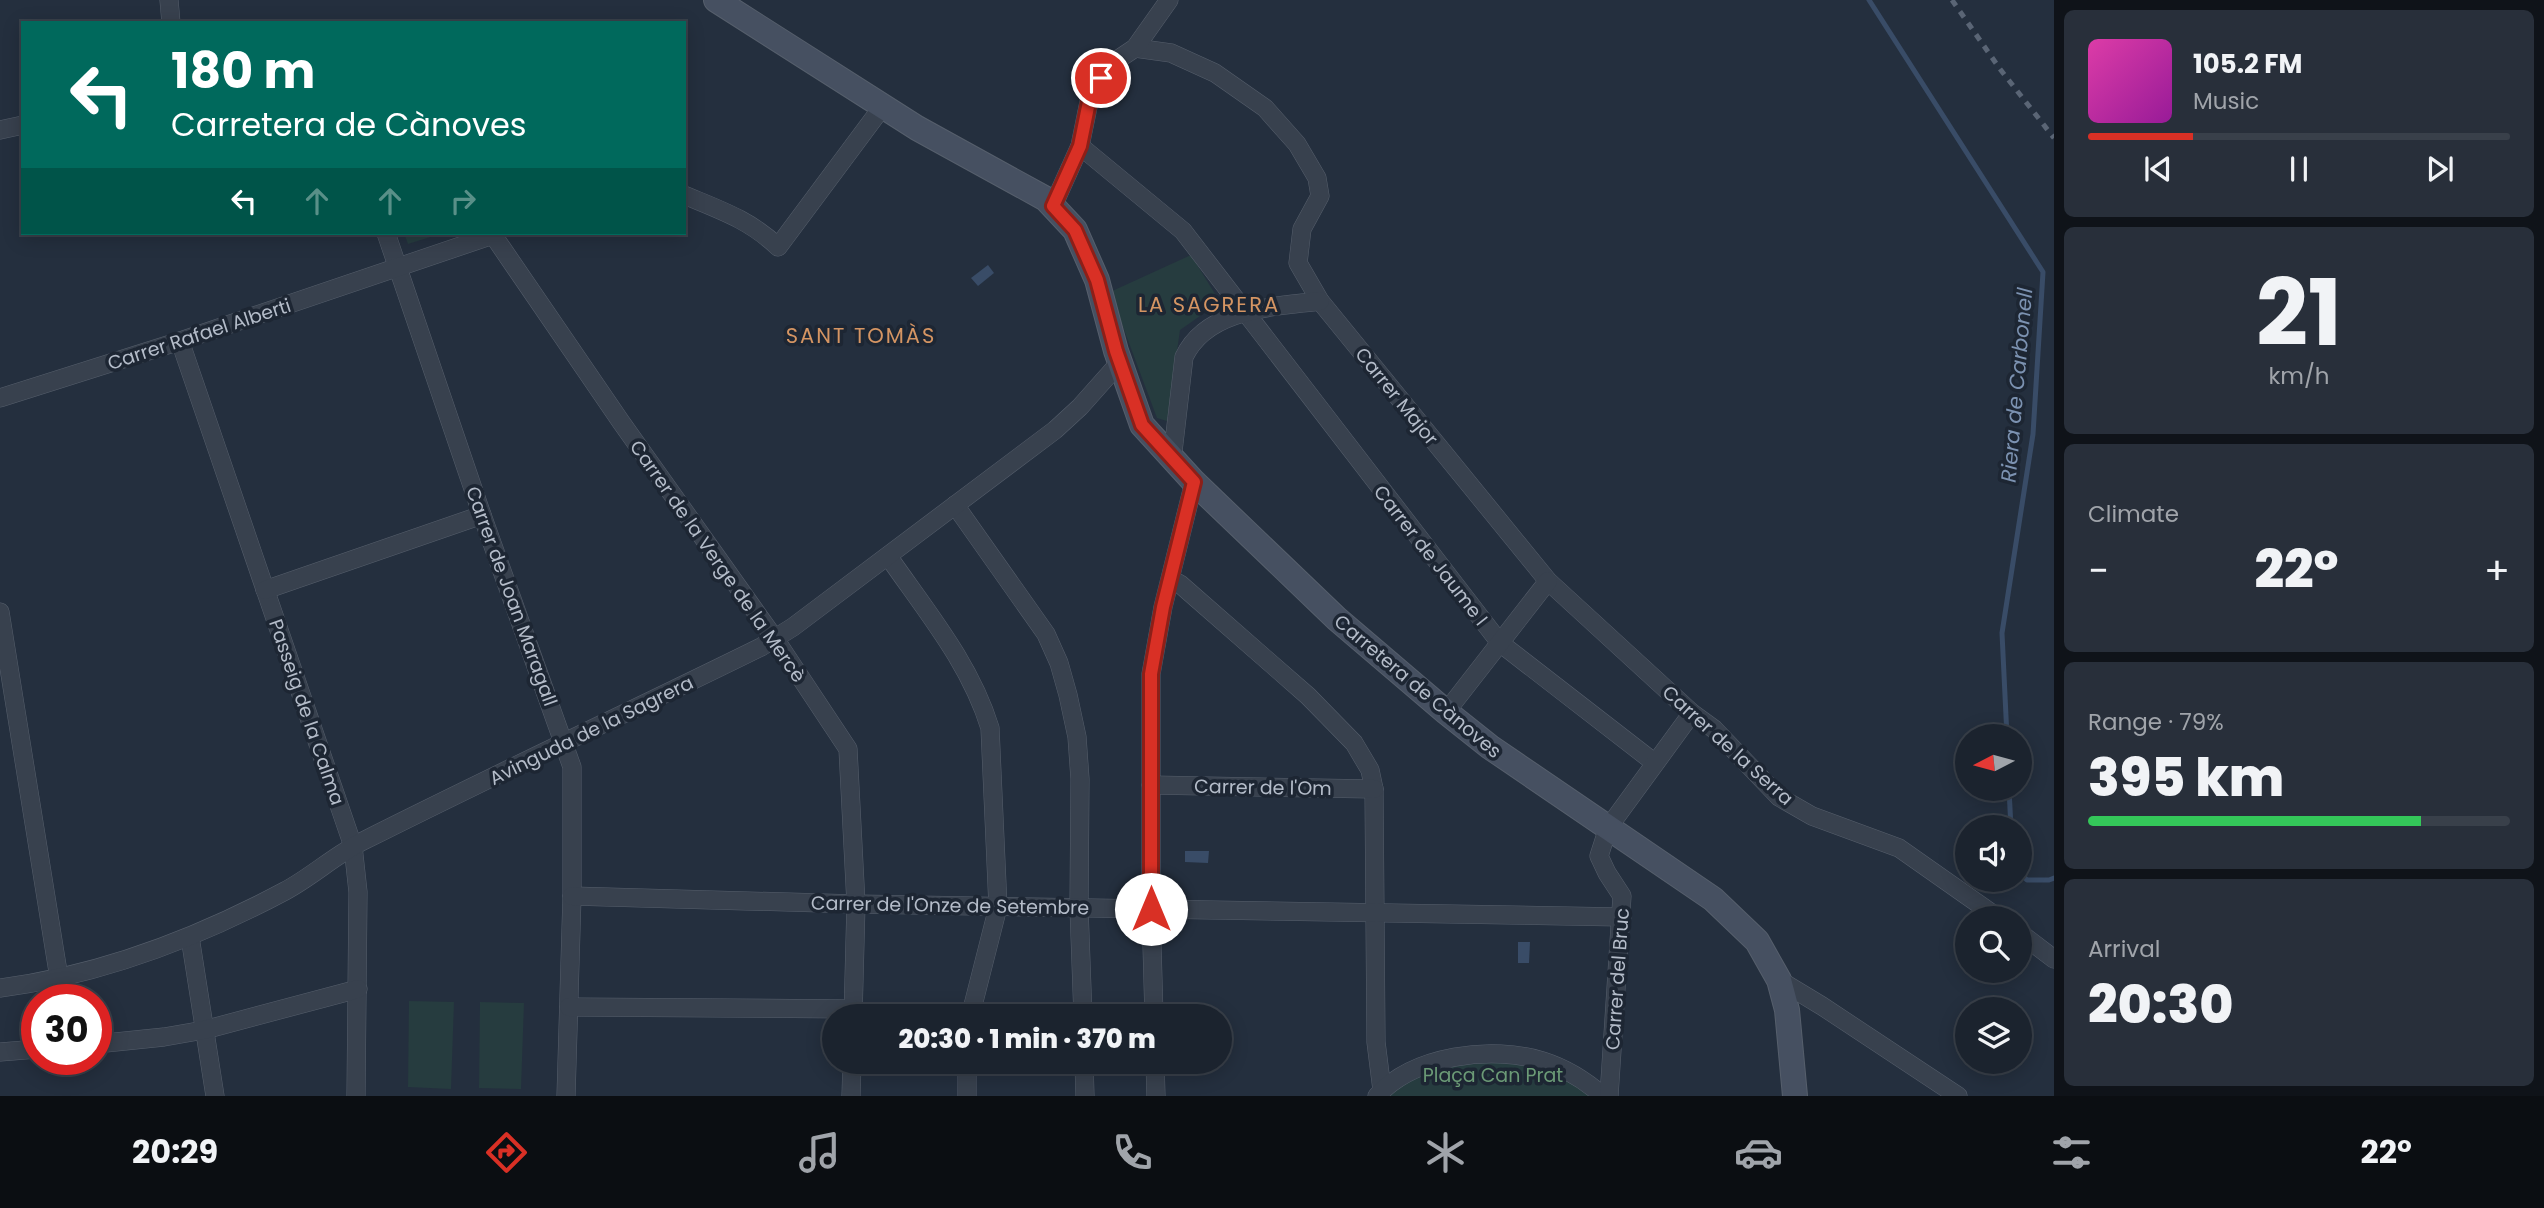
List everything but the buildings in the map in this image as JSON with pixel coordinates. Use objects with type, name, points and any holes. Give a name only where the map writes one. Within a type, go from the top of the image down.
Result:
[{"type":"street","points":[[169,0],[171,21]]},
{"type":"street","name":"Carretera de Cànoves","points":[[716,0],[917,128],[1046,199],[1053,206],[1075,230],[1097,280],[1120,362],[1142,425],[1172,460],[1337,620],[1446,712],[1490,747],[1713,899],[1757,941],[1779,980],[1787,1010],[1795,1096]]},
{"type":"street","points":[[1053,206],[1080,146],[1091,92],[1111,64],[1135,48],[1169,0]]},
{"type":"street","name":"Carrer Major","points":[[1135,48],[1171,53],[1215,73],[1265,108],[1297,144],[1317,178],[1320,196],[1302,229],[1297,263],[1320,301],[1548,581]]},
{"type":"street","points":[[686,196],[740,218],[760,230],[778,247],[883,106]]},
{"type":"street","points":[[0,130],[21,125]]},
{"type":"street","name":"Carrer de Jaume I","points":[[1080,146],[1183,231],[1500,643],[1656,763]]},
{"type":"street","name":"Carrer de Joan Maragall","points":[[387,235],[572,767],[572,896],[566,1096]]},
{"type":"street","name":"Carrer de la Verge de la Mercè","points":[[397,268],[493,235],[775,639],[848,749],[856,904],[853,1004]]},
{"type":"street","name":"Carrer Rafael Alberti","points":[[0,398],[397,268]]},
{"type":"street","points":[[1172,460],[1184,357],[1190,344],[1206,331],[1243,311],[1320,301]]},
{"type":"street","name":"Passeig de la Calma","points":[[180,341],[353,846],[358,892],[356,1096]]},
{"type":"street","name":"Avinguda de la Sagrera","points":[[0,988],[59,978],[141,957],[190,937],[286,890],[353,846],[775,639],[1055,430],[1080,407],[1120,362]]},
{"type":"street","points":[[1154,1004],[1151,674],[1163,607],[1194,482]]},
{"type":"street","points":[[955,505],[1046,634],[1059,663],[1077,737],[1080,779],[1079,908],[1083,1004]]},
{"type":"street","points":[[265,590],[482,515]]},
{"type":"street","points":[[888,556],[965,667],[990,728],[998,906],[973,1004]]},
{"type":"street","points":[[1171,579],[1181,584],[1308,696],[1354,743],[1370,770],[1374,789],[1376,1042],[1380,1093],[1414,1070],[1449,1058],[1506,1054],[1544,1062],[1578,1077],[1603,1096]]},
{"type":"street","points":[[1446,712],[1548,581]]},
{"type":"street","name":"Carrer de la Serra","points":[[1548,581],[1692,713],[1714,729],[1779,797],[1812,816],[1899,848],[1982,906]]},
{"type":"street","points":[[0,612],[59,978]]},
{"type":"street","points":[[1608,828],[1692,713]]},
{"type":"street","name":"Carrer de l'Om","points":[[1151,785],[1374,789]]},
{"type":"street","name":"Carrer del Bruc","points":[[1608,828],[1600,856],[1606,873],[1622,895],[1609,1096]]},
{"type":"street","name":"Carrer de l'Onze de Setembre","points":[[572,896],[856,904],[1622,917]]},
{"type":"street","points":[[190,937],[215,1096]]},
{"type":"street","points":[[2032,942],[2054,959]]},
{"type":"street","points":[[1779,980],[1958,1096]]},
{"type":"street","points":[[112,1042],[204,1030],[358,989]]},
{"type":"street","points":[[569,1007],[822,1012]]},
{"type":"street","points":[[0,1052],[21,1050]]},
{"type":"street","points":[[851,1096],[852,1074]]},
{"type":"street","points":[[967,1074],[967,1096]]},
{"type":"street","points":[[1084,1074],[1085,1096]]},
{"type":"street","points":[[1155,1074],[1156,1096]]},
{"type":"green space","points":[[405,235],[437,235],[408,244]]},
{"type":"green space","points":[[1191,255],[1220,302],[1180,330],[1167,421],[1157,418],[1110,292]]},
{"type":"green space","points":[[409,1001],[454,1002],[451,1089],[408,1087]]},
{"type":"green space","points":[[480,1002],[524,1003],[521,1089],[479,1088]]},
{"type":"green space","name":"Plaça Can Prat","points":[[1449,1058],[1544,1061],[1602,1096],[1384,1096]]},
{"type":"water","points":[[988,265],[994,273],[978,286],[971,278]]},
{"type":"water","points":[[1185,851],[1209,851],[1208,863],[1185,862]]},
{"type":"water","points":[[1518,942],[1530,942],[1529,963],[1518,963]]},
{"type":"waterway","name":"Riera de Carbonell","points":[[1869,0],[2043,272],[2033,434],[2002,633],[2006,724]]},
{"type":"waterway","name":"Riera de Carbonell","points":[[2010,802],[2010,815]]},
{"type":"waterway","name":"Riera de Carbonell","points":[[2032,880],[2054,878]]},
{"type":"railway","points":[[1952,0],[2000,69],[2054,138]]},
{"type":"district","name":"LA SAGRERA","points":[[1209,305]]},
{"type":"district","name":"SANT TOMÀS","points":[[861,336]]},
{"type":"route","points":[[1101,78],[1091,92],[1080,146],[1053,206],[1075,230],[1097,280],[1116,351],[1142,425],[1194,482],[1163,607],[1151,674],[1151,909]]}]
